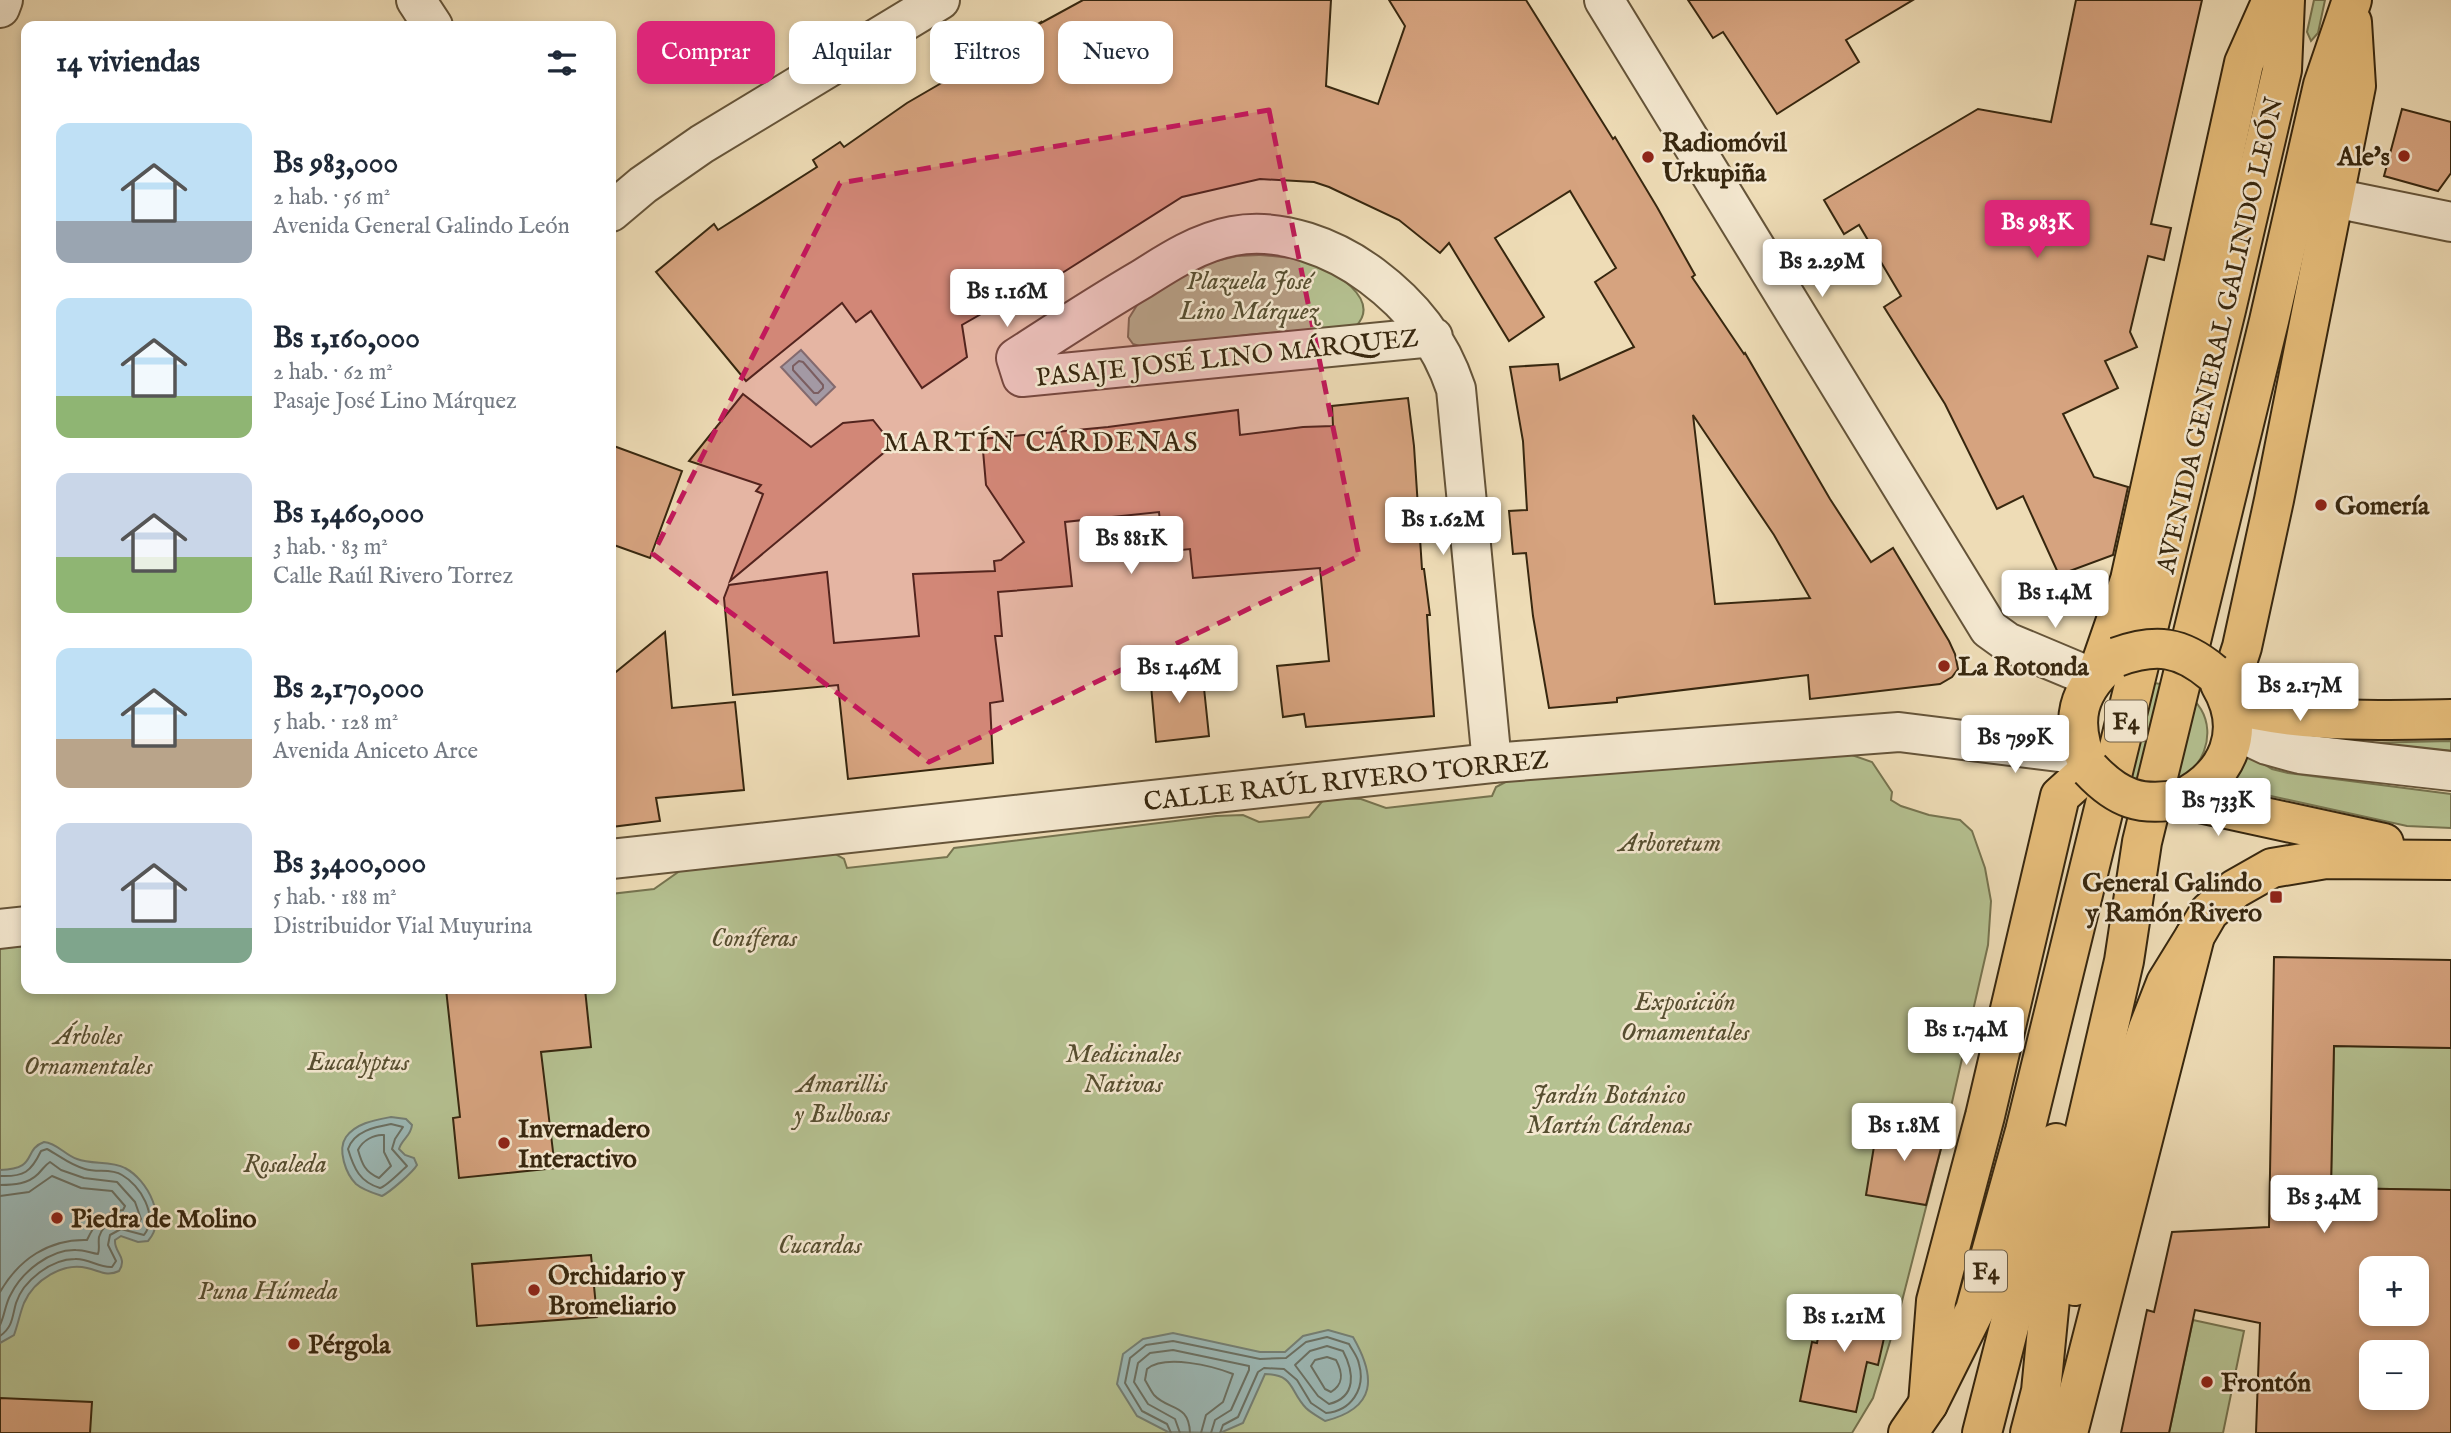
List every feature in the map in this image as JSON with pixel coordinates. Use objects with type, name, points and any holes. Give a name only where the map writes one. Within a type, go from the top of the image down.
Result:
[{"type":"main road","points":[[2103,669],[2130,580],[2244,63],[2272,0]]},
{"type":"main road","name":"AVENIDA GENERAL GALINDO LEÓN","points":[[1919,1423],[1975,1310],[2025,1131],[2223,324],[2282,70],[2285,0]]},
{"type":"main road","points":[[2351,1],[2356,86],[2242,646],[2225,700],[2226,759],[2215,776],[2199,790],[2181,799],[2161,803],[2140,802],[2121,795],[2103,783],[2086,762],[2078,739],[2079,707],[2084,692],[2103,669],[2136,650],[2157,648],[2177,651],[2197,660],[2225,700],[2253,710],[2315,719],[2451,719]]},
{"type":"main road","name":"AVENIDA GENERAL GALINDO LEÓN","points":[[2142,842],[2269,321],[2323,85],[2351,1]]},
{"type":"main road","points":[[1919,1423],[1936,1301],[1985,1116],[2060,796],[2086,762]]},
{"type":"main road","points":[[2181,799],[2451,858]]},
{"type":"main road","points":[[1982,1433],[2103,950],[2142,842]]},
{"type":"main road","name":"F4","points":[[2030,1433],[2041,1391],[2053,1268],[2124,961],[2142,842]]},
{"type":"main road","points":[[2041,1391],[2078,1276],[2115,1128],[2148,1029],[2166,983],[2209,912],[2235,889],[2272,868],[2326,859],[2451,858]]},
{"type":"main road","points":[[2068,1433],[2194,936]]},
{"type":"street","points":[[0,8],[3,0]]},
{"type":"street","points":[[416,0],[430,21]]},
{"type":"street","points":[[616,208],[643,185],[702,144],[940,0]]},
{"type":"street","points":[[1604,0],[1989,629],[2007,642],[2103,669]]},
{"type":"street","points":[[2334,198],[2451,222]]},
{"type":"street","name":"PASAJE JOSÉ LINO MÁRQUEZ","points":[[1433,337],[1022,377],[1016,358],[1171,261],[1203,245],[1234,235],[1270,235],[1312,243],[1353,262],[1393,291],[1433,337],[1448,363],[1456,389],[1492,763]]},
{"type":"street","points":[[2225,700],[2267,745],[2300,754],[2451,771]]},
{"type":"street","name":"CALLE RAÚL RIVERO TORREZ","points":[[616,858],[1492,763],[1899,732],[2086,762]]},
{"type":"street","points":[[0,929],[21,927]]},
{"type":"highlighted area","points":[[1269,110],[1359,556],[929,762],[653,554],[840,183]]},
{"type":"green space","points":[[2314,0],[2325,0],[2318,33],[2311,41],[2307,32]]},
{"type":"green space","name":"Plazuela José Lino Márquez","points":[[1259,255],[1309,262],[1341,279],[1359,296],[1363,306],[1362,316],[1356,326],[1246,335],[1149,349],[1133,344],[1128,337],[1129,318],[1139,302],[1208,263],[1237,256]]},
{"type":"green space","points":[[2154,683],[2184,692],[2201,709],[2207,730],[2204,751],[2192,770],[2174,781],[2149,783],[2121,771]]},
{"type":"green space","points":[[2451,741],[2451,751],[2360,743]]},
{"type":"green space","name":"Jardín Botánico Martín Cárdenas","points":[[1829,747],[1872,762],[1892,792],[1891,800],[1901,806],[1929,815],[1960,820],[1972,831],[1985,868],[1991,901],[1988,945],[1945,1133],[1901,1305],[1873,1398],[1852,1433],[0,1433],[0,948],[21,946],[21,994],[616,994],[616,893],[654,889],[684,868],[821,846],[844,859],[847,868],[947,857],[954,848],[1216,816],[1243,815],[1259,822],[1309,817],[1325,798],[1361,799],[1386,808],[1492,796],[1496,787],[1515,777]]},
{"type":"green space","points":[[2247,754],[2272,769],[2288,773],[2451,794],[2451,828],[2407,826],[2230,787]]},
{"type":"green space","points":[[2334,1046],[2451,1048],[2451,1190],[2328,1188],[2331,1181]]},
{"type":"green space","name":"Frontón","points":[[2193,1320],[2244,1331],[2223,1433],[2169,1433]]},
{"type":"water","points":[[801,350],[835,387],[816,405],[781,367]]},
{"type":"water","points":[[391,1117],[406,1119],[412,1125],[399,1149],[414,1158],[417,1165],[401,1182],[382,1196],[362,1188],[352,1180],[344,1162],[342,1148],[346,1137],[355,1128]]},
{"type":"water","points":[[44,1142],[77,1159],[120,1166],[133,1174],[141,1181],[153,1201],[156,1211],[154,1232],[148,1241],[138,1242],[121,1236],[115,1240],[122,1262],[119,1271],[115,1273],[78,1267],[59,1270],[42,1280],[24,1303],[14,1335],[0,1343],[0,1170],[12,1169],[25,1163],[37,1145]]},
{"type":"water","points":[[1328,1330],[1353,1337],[1366,1365],[1368,1378],[1363,1399],[1355,1408],[1325,1421],[1306,1408],[1287,1380],[1265,1374],[1243,1423],[1220,1433],[1168,1432],[1137,1416],[1117,1384],[1123,1354],[1143,1339],[1173,1333],[1260,1352],[1285,1352],[1303,1336]]},
{"type":"building","points":[[1083,0],[1331,0],[1326,86],[1378,104],[1405,26],[1389,0],[1526,0],[1613,139],[1615,137],[1695,275],[1692,277],[1745,353],[1830,499],[1871,562],[1893,548],[1949,641],[1958,669],[1952,677],[1940,684],[1810,699],[1808,675],[1617,698],[1617,702],[1549,708],[1533,616],[1526,553],[1513,554],[1509,511],[1527,510],[1523,441],[1510,367],[1558,364],[1560,380],[1634,347],[1595,282],[1616,268],[1570,191],[1495,238],[1544,317],[1509,341],[1449,243],[1440,253],[1399,220],[1329,187],[1314,182],[1260,179],[1182,197],[1059,275],[1056,271],[962,325],[967,357],[922,388],[871,311],[856,322],[842,303],[746,381],[656,272],[714,224],[718,230],[817,167],[813,160],[840,142],[844,147],[940,84],[1044,84],[1044,21]],"holes":[[[1693,415],[1774,535],[1810,598],[1715,604]]]},
{"type":"building","points":[[1688,0],[1913,0],[1846,40],[1859,62],[1777,114],[1723,32],[1713,38]]},
{"type":"building","points":[[2076,0],[2202,0],[2151,224],[2171,228],[2164,260],[2148,256],[2130,332],[2137,347],[2105,361],[2118,388],[2063,414],[2094,477],[2128,487],[2113,555],[2059,575],[2023,496],[1997,509],[1945,404],[1884,307],[1901,296],[1859,225],[1844,234],[1824,200],[1978,109],[2051,122]]},
{"type":"building","points":[[2402,109],[2451,122],[2451,173],[2438,191],[2384,176]]},
{"type":"building","points":[[743,394],[811,447],[843,423],[873,420],[893,445],[730,581],[763,494],[756,491],[761,485],[689,461]]},
{"type":"building","points":[[1408,398],[1422,569],[1430,615],[1427,615],[1434,716],[1306,727],[1304,714],[1283,717],[1277,666],[1329,661],[1320,568],[1193,578],[1190,549],[1163,552],[1159,512],[1065,522],[1072,586],[998,592],[1002,636],[995,636],[1003,701],[990,703],[993,763],[848,779],[838,685],[733,695],[724,598],[729,585],[827,572],[834,643],[919,636],[913,574],[995,571],[994,561],[1001,560],[1024,542],[986,485],[982,439],[1108,427],[1238,410],[1240,435],[1333,426],[1332,406]]},
{"type":"building","points":[[616,447],[682,471],[650,558],[616,546]]},
{"type":"building","points":[[665,632],[672,708],[735,702],[744,790],[656,798],[660,821],[616,826],[616,672]]},
{"type":"building","points":[[1202,669],[1209,736],[1156,742],[1150,674]]},
{"type":"building","points":[[2274,957],[2451,960],[2451,1048],[2334,1046],[2331,1188],[2451,1190],[2451,1433],[2256,1433],[2260,1323],[2195,1310],[2169,1433],[2121,1433],[2147,1310],[2154,1312],[2172,1232],[2269,1227]]},
{"type":"building","points":[[447,994],[586,994],[591,1047],[541,1052],[555,1168],[459,1178],[453,1118],[460,1117]]},
{"type":"building","points":[[1878,1122],[1945,1133],[1926,1205],[1866,1195]]},
{"type":"building","name":"Orchidario y Bromeliario","points":[[591,1255],[597,1317],[477,1326],[472,1264]]},
{"type":"building","points":[[1826,1297],[1890,1311],[1878,1365],[1867,1362],[1856,1412],[1800,1401],[1812,1342],[1817,1343]]},
{"type":"building","points":[[0,1398],[92,1402],[90,1433],[0,1433]]},
{"type":"place","name":"Ale's","points":[[2404,156]]},
{"type":"place","name":"Radiomóvil Urkupiña","points":[[1648,157]]},
{"type":"place","name":"Gomería","points":[[2321,505]]},
{"type":"place","name":"La Rotonda","points":[[1944,666]]},
{"type":"place","name":"General Galindo y Ramón Rivero","points":[[2276,897]]},
{"type":"place","name":"Invernadero Interactivo","points":[[504,1143]]},
{"type":"place","name":"Piedra de Molino","points":[[57,1218]]},
{"type":"place","name":"Orchidario y Bromeliario","points":[[534,1290]]},
{"type":"place","name":"Pérgola","points":[[294,1344]]},
{"type":"place","name":"Frontón","points":[[2207,1382]]},
{"type":"district","name":"MARTÍN CÁRDENAS","points":[[1041,441]]},
{"type":"park label","name":"Arboretum","points":[[1670,842]]},
{"type":"park label","name":"Coníferas","points":[[754,937]]},
{"type":"park label","name":"Exposición Ornamentales","points":[[1685,1016]]},
{"type":"park label","name":"Árboles Ornamentales","points":[[88,1050]]},
{"type":"park label","name":"Eucalyptus","points":[[358,1061]]},
{"type":"park label","name":"Medicinales Nativas","points":[[1123,1068]]},
{"type":"park label","name":"Amarillis y Bulbosas","points":[[842,1098]]},
{"type":"park label","name":"Rosaleda","points":[[285,1163]]},
{"type":"park label","name":"Cucardas","points":[[820,1244]]},
{"type":"park label","name":"Puna Húmeda","points":[[268,1290]]}]
